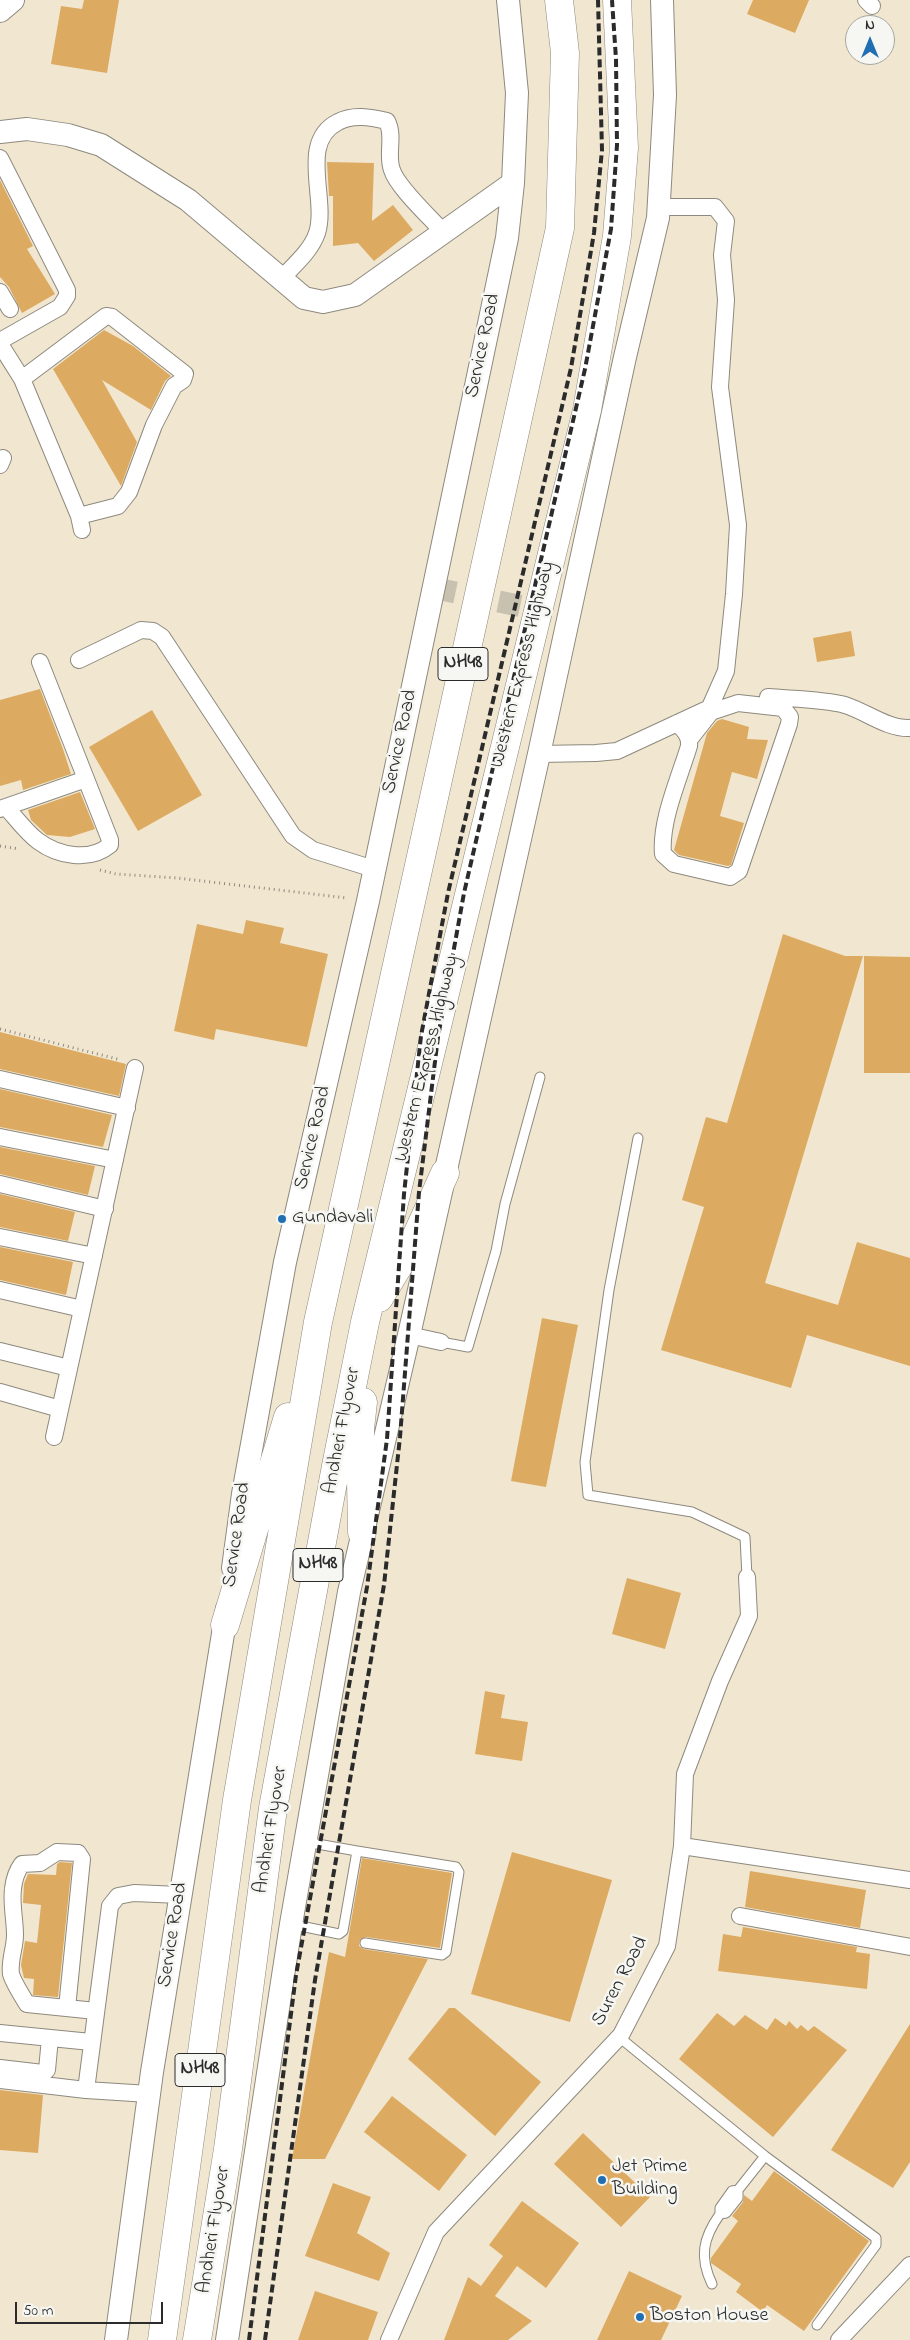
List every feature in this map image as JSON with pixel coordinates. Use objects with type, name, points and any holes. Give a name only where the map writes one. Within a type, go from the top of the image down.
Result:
[{"type":"highway","name":"NH48","points":[[318,1322],[560,228],[565,53],[559,0]]},
{"type":"highway","name":"Western Express Highway","points":[[365,1322],[587,410],[617,236],[624,148],[616,0]]},
{"type":"highway","points":[[362,1532],[360,1429],[366,1372],[365,1322],[416,1237],[445,1174]]},
{"type":"highway","points":[[225,1625],[318,1322]]},
{"type":"highway","name":"Andheri Flyover","points":[[162,2340],[238,1800],[318,1322]]},
{"type":"highway","name":"Andheri Flyover","points":[[198,2340],[228,2149],[273,1808],[336,1466],[365,1322]]},
{"type":"street","points":[[0,11],[12,0]]},
{"type":"street","name":"Service Road","points":[[116,2340],[149,2094],[180,1895],[225,1625],[243,1494],[285,1262],[374,869],[507,238],[513,183],[517,93],[508,0]]},
{"type":"street","points":[[227,2340],[291,1924],[349,1592],[409,1335],[539,754],[625,357],[658,218],[665,95],[662,0]]},
{"type":"street","points":[[281,279],[311,246],[318,232],[318,145],[325,130],[348,117],[374,118],[386,121],[392,130],[391,169],[444,232]]},
{"type":"street","points":[[0,132],[27,129],[68,135],[102,145],[188,200],[304,298],[323,302],[355,295],[513,183]]},
{"type":"street","points":[[0,159],[66,285],[67,296],[60,308],[0,343],[22,378],[80,523],[118,506],[129,492],[160,413],[174,386],[183,380],[184,374],[112,317],[106,316],[22,378]]},
{"type":"street","points":[[659,207],[716,207],[726,221],[722,255],[726,300],[720,387],[738,525],[734,594],[726,671],[710,707]]},
{"type":"street","points":[[0,292],[10,309]]},
{"type":"street","points":[[79,660],[141,630],[153,631],[162,636],[293,836],[313,850],[374,869]]},
{"type":"street","points":[[40,662],[86,779],[110,843],[108,847],[85,856],[74,856],[38,841],[3,808],[86,779]]},
{"type":"street","points":[[539,754],[616,751],[710,707],[735,698],[759,696],[842,704],[892,726],[910,728]]},
{"type":"street","points":[[738,703],[783,708],[790,717],[739,871],[730,877],[674,864],[664,854],[662,840],[665,826],[689,740],[711,712],[738,703]]},
{"type":"street","points":[[677,723],[689,740]]},
{"type":"street","points":[[54,1437],[135,1068]]},
{"type":"street","points":[[0,1079],[127,1108]]},
{"type":"street","points":[[0,1137],[115,1160]]},
{"type":"street","points":[[0,1184],[105,1208]]},
{"type":"street","points":[[0,1237],[94,1256]]},
{"type":"street","points":[[0,1290],[82,1309]]},
{"type":"street","points":[[409,1335],[441,1342]]},
{"type":"street","points":[[0,1350],[69,1368]]},
{"type":"street","points":[[0,1392],[60,1409]]},
{"type":"street","name":"Suren Road","points":[[389,2340],[436,2232],[619,2037],[667,1946],[682,1846],[685,1774],[720,1681],[749,1616],[747,1577]]},
{"type":"street","points":[[682,1846],[910,1880]]},
{"type":"street","points":[[67,2008],[82,1859],[78,1853],[57,1852],[40,1863],[22,1864],[16,1872],[13,1891],[15,1938],[11,1971],[13,1981],[19,1987],[27,2004],[96,2011]]},
{"type":"street","points":[[86,2090],[110,1906],[118,1896],[134,1893],[180,1895]]},
{"type":"street","points":[[740,1916],[910,1947]]},
{"type":"street","points":[[0,2033],[91,2042]]},
{"type":"street","points":[[0,2068],[43,2073],[47,2070],[50,2038]]},
{"type":"street","points":[[0,2080],[86,2090],[149,2094]]},
{"type":"street","points":[[839,2340],[910,2265]]},
{"type":"lane","points":[[441,1342],[468,1347],[496,1251],[505,1204],[540,1077]]},
{"type":"lane","points":[[638,1138],[609,1290],[586,1453],[588,1495],[692,1512],[745,1537],[747,1577]]},
{"type":"lane","points":[[306,1842],[456,1867],[459,1872],[446,1952],[442,1955],[365,1943]]},
{"type":"lane","points":[[291,1924],[330,1933],[339,1934],[343,1931],[357,1851]]},
{"type":"lane","points":[[619,2037],[765,2156],[876,2238],[876,2245],[817,2325]]},
{"type":"lane","points":[[712,2284],[704,2267],[704,2252],[708,2235],[720,2214],[720,2208],[732,2191],[738,2190],[765,2156]]},
{"type":"path","points":[[0,846],[20,849]]},
{"type":"path","points":[[97,870],[116,874],[177,878],[343,898]]},
{"type":"path","points":[[0,1029],[134,1064],[135,1068]]},
{"type":"building","points":[[84,0],[119,0],[107,73],[51,64],[61,6],[82,9]]},
{"type":"building","points":[[753,0],[809,0],[795,33],[747,14]]},
{"type":"building","points":[[327,162],[374,163],[372,221],[393,205],[413,230],[374,261],[358,243],[333,246],[333,196],[329,196]]},
{"type":"building","points":[[0,180],[33,246],[27,249],[55,294],[22,313],[9,287],[0,277]]},
{"type":"building","points":[[104,330],[133,346],[171,376],[165,381],[151,410],[102,380],[137,442],[121,486],[53,369]]},
{"type":"building","points":[[851,631],[855,656],[817,662],[813,638]]},
{"type":"building","points":[[40,689],[71,774],[23,790],[21,780],[0,786],[0,700]]},
{"type":"building","points":[[152,710],[202,795],[138,831],[89,747]]},
{"type":"building","points":[[722,719],[749,727],[747,739],[768,740],[757,779],[732,772],[720,816],[744,823],[731,865],[728,866],[679,855],[674,850],[707,733],[717,721]]},
{"type":"building","points":[[80,792],[95,829],[70,837],[47,835],[31,820],[28,810]]},
{"type":"building","points":[[246,920],[284,928],[280,943],[328,954],[307,1047],[216,1029],[214,1040],[174,1031],[197,924],[243,934]]},
{"type":"building","points":[[783,934],[845,956],[863,956],[765,1283],[838,1305],[857,1242],[910,1258],[910,1366],[807,1335],[791,1388],[661,1350],[704,1207],[682,1200],[706,1117],[727,1123]]},
{"type":"building","points":[[864,956],[910,957],[910,1073],[864,1073]]},
{"type":"building","points":[[0,1032],[126,1064],[119,1096],[0,1069]]},
{"type":"building","points":[[0,1089],[112,1115],[103,1147],[0,1127]]},
{"type":"building","points":[[0,1147],[95,1166],[88,1195],[0,1174]]},
{"type":"building","points":[[0,1194],[75,1212],[68,1241],[0,1227]]},
{"type":"building","points":[[0,1247],[73,1262],[66,1295],[0,1280]]},
{"type":"building","points":[[542,1318],[578,1325],[546,1487],[511,1481]]},
{"type":"building","points":[[627,1578],[681,1593],[665,1649],[612,1634]]},
{"type":"building","points":[[485,1691],[505,1695],[501,1718],[528,1722],[522,1761],[475,1754]]},
{"type":"building","points":[[512,1852],[612,1880],[570,2022],[471,1994]]},
{"type":"building","points":[[362,1858],[452,1873],[440,1948],[366,1937],[360,1940],[359,1946],[364,1949],[428,1959],[325,2159],[292,2159],[329,1952],[345,1957]]},
{"type":"building","points":[[60,1862],[72,1863],[58,1997],[33,1995],[34,1979],[24,1978],[21,1965],[25,1941],[37,1943],[41,1905],[23,1903],[24,1884],[28,1874],[56,1875],[57,1864]]},
{"type":"building","points":[[750,1871],[866,1890],[860,1928],[745,1907]]},
{"type":"building","points":[[743,1927],[857,1947],[856,1952],[870,1954],[867,1989],[718,1971],[723,1934],[741,1937]]},
{"type":"building","points":[[449,2008],[455,2008],[541,2082],[495,2136],[408,2059]]},
{"type":"building","points":[[717,2013],[734,2026],[745,2015],[767,2030],[775,2018],[786,2026],[789,2021],[797,2029],[801,2025],[808,2031],[814,2026],[847,2050],[773,2137],[679,2059]]},
{"type":"building","points":[[910,2024],[910,2162],[893,2188],[831,2150]]},
{"type":"building","points":[[0,2090],[43,2095],[38,2153],[0,2150]]},
{"type":"building","points":[[392,2096],[467,2155],[439,2191],[364,2132]]},
{"type":"building","name":"Jet Prime Building","points":[[583,2133],[650,2197],[621,2227],[554,2164]]},
{"type":"building","points":[[774,2171],[869,2241],[804,2331],[767,2305],[763,2312],[736,2292],[741,2284],[711,2263],[711,2258],[738,2221],[732,2216],[743,2202],[744,2195],[752,2201]]},
{"type":"building","points":[[333,2183],[371,2197],[357,2233],[390,2253],[379,2281],[305,2256]]},
{"type":"building","points":[[522,2201],[579,2243],[546,2288],[517,2266],[495,2296],[532,2321],[508,2340],[444,2340],[468,2277],[481,2286],[503,2256],[489,2245]]},
{"type":"building","name":"Boston House","points":[[629,2271],[682,2296],[661,2340],[597,2340]]},
{"type":"building","points":[[315,2291],[378,2312],[368,2340],[298,2340]]},
{"type":"tunnel","points":[[434,588],[569,616]]},
{"type":"railway","points":[[249,2340],[296,1975],[367,1587],[387,1439],[404,1194],[421,1036],[448,893],[571,368],[594,233],[602,150],[598,0]]},
{"type":"railway","points":[[265,2340],[315,1980],[384,1585],[400,1437],[419,1192],[438,1037],[464,893],[585,369],[611,229],[617,145],[616,59],[612,0]]},
{"type":"place","name":"Gundavali","points":[[282,1219]]},
{"type":"place","name":"Jet Prime Building","points":[[602,2180]]},
{"type":"place","name":"Boston House","points":[[640,2317]]}]
